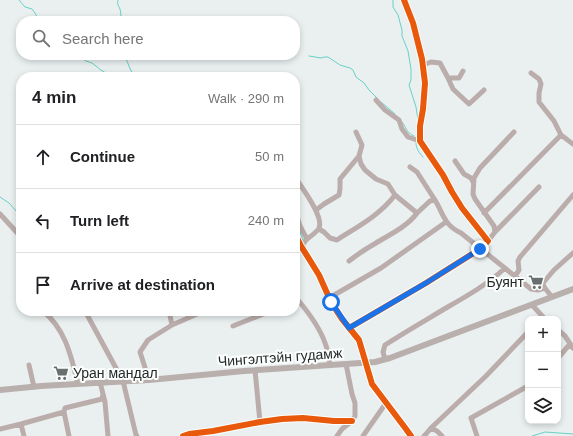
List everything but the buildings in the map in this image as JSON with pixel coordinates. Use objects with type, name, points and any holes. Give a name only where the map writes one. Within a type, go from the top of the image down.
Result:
[{"type":"main road","name":"Чингэлтэйн гудамж","points":[[0,390],[375,362],[573,289]]},
{"type":"street","points":[[404,0],[413,23],[423,65],[425,83],[420,126],[420,141],[443,175],[462,208],[488,240]]},
{"type":"street","points":[[423,65],[432,62],[440,64],[453,89],[469,104],[484,90]]},
{"type":"street","points":[[448,78],[459,78],[464,71]]},
{"type":"street","points":[[531,73],[539,79],[541,84],[539,102],[554,121],[561,135],[573,144]]},
{"type":"street","points":[[376,100],[385,110],[399,120],[402,129],[408,137],[420,141]]},
{"type":"street","points":[[316,210],[339,195],[340,179],[359,156],[362,145],[356,132]]},
{"type":"street","points":[[495,232],[494,226],[475,200],[473,194],[474,178],[480,168],[514,132]]},
{"type":"street","points":[[484,213],[561,135]]},
{"type":"street","points":[[359,156],[361,164],[365,170],[376,179],[388,184],[396,195],[417,213]]},
{"type":"street","points":[[455,161],[464,174],[471,178],[474,182]]},
{"type":"street","points":[[410,167],[417,172],[435,200],[446,222],[453,229],[461,233],[531,289],[538,290],[544,288]]},
{"type":"street","points":[[300,185],[316,210],[320,223],[319,229],[301,246],[319,276],[329,298],[342,319],[359,340],[372,384],[410,436]]},
{"type":"street","points":[[349,328],[426,283],[480,249],[539,187]]},
{"type":"street","points":[[319,229],[330,238],[336,240],[389,204],[396,195]]},
{"type":"street","points":[[515,276],[519,270],[518,260],[520,257],[573,195]]},
{"type":"street","points":[[349,260],[414,218],[417,213],[430,201],[435,200]]},
{"type":"street","points":[[0,214],[16,232]]},
{"type":"street","points":[[329,298],[382,268],[446,222]]},
{"type":"street","points":[[300,226],[307,239]]},
{"type":"street","points":[[552,297],[544,288],[543,283],[554,270],[573,253]]},
{"type":"street","points":[[384,359],[383,352],[385,345],[470,294],[497,276],[505,268]]},
{"type":"street","points":[[300,302],[319,329],[325,343],[330,365]]},
{"type":"street","points":[[532,305],[542,316]]},
{"type":"street","points":[[49,316],[61,332],[71,357],[78,384]]},
{"type":"street","points":[[89,316],[123,381],[137,436]]},
{"type":"street","points":[[170,316],[172,325]]},
{"type":"street","points":[[149,380],[140,352],[148,340],[172,325],[193,316]]},
{"type":"street","points":[[233,326],[258,316]]},
{"type":"street","points":[[561,333],[571,346],[561,355]]},
{"type":"street","points":[[424,436],[486,376],[525,335]]},
{"type":"street","points":[[337,436],[355,416],[346,364]]},
{"type":"street","points":[[29,365],[34,387]]},
{"type":"street","points":[[255,370],[260,422]]},
{"type":"street","points":[[100,382],[105,402],[108,436]]},
{"type":"street","points":[[477,436],[471,418],[525,388]]},
{"type":"street","points":[[0,429],[64,412],[65,408],[102,399],[103,394]]},
{"type":"street","points":[[363,436],[386,402]]},
{"type":"street","points":[[64,412],[69,436]]},
{"type":"street","points":[[183,436],[282,419],[303,418],[352,421]]},
{"type":"street","points":[[21,424],[24,436]]},
{"type":"street","points":[[431,428],[442,436]]},
{"type":"waterway","points":[[19,0],[25,7],[32,9],[36,16]]},
{"type":"waterway","points":[[118,0],[121,16]]},
{"type":"waterway","points":[[393,0],[393,7],[398,15],[402,36],[408,51],[411,69],[411,80],[409,85],[416,107],[418,120]]},
{"type":"waterway","points":[[309,56],[321,58],[328,57],[340,65],[350,68],[353,70],[356,77],[364,83],[377,98]]},
{"type":"waterway","points":[[84,60],[92,63],[104,72]]},
{"type":"waterway","points":[[127,60],[132,72]]},
{"type":"waterway","points":[[381,102],[395,114]]},
{"type":"waterway","points":[[401,121],[409,133],[414,136]]},
{"type":"waterway","points":[[416,143],[418,150],[423,157]]},
{"type":"waterway","points":[[0,197],[9,203],[16,211]]},
{"type":"waterway","points":[[300,232],[303,240]]},
{"type":"waterway","points":[[305,245],[307,252]]},
{"type":"waterway","points":[[532,436],[545,432],[573,434]]},
{"type":"cycle path","points":[[349,328],[426,283],[480,249],[488,241],[462,208],[443,175],[420,141],[420,126],[425,83],[422,59],[413,23],[404,0]]},
{"type":"cycle path","points":[[300,244],[319,275],[331,302],[342,319],[359,340],[372,384],[411,436]]},
{"type":"cycle path","points":[[183,436],[282,419],[303,418],[352,421]]},
{"type":"place","name":"Буянт","points":[[536,282]]},
{"type":"place","name":"Уран мандал","points":[[61,373]]},
{"type":"route","points":[[331,302],[349,328],[426,283],[480,249]]}]
